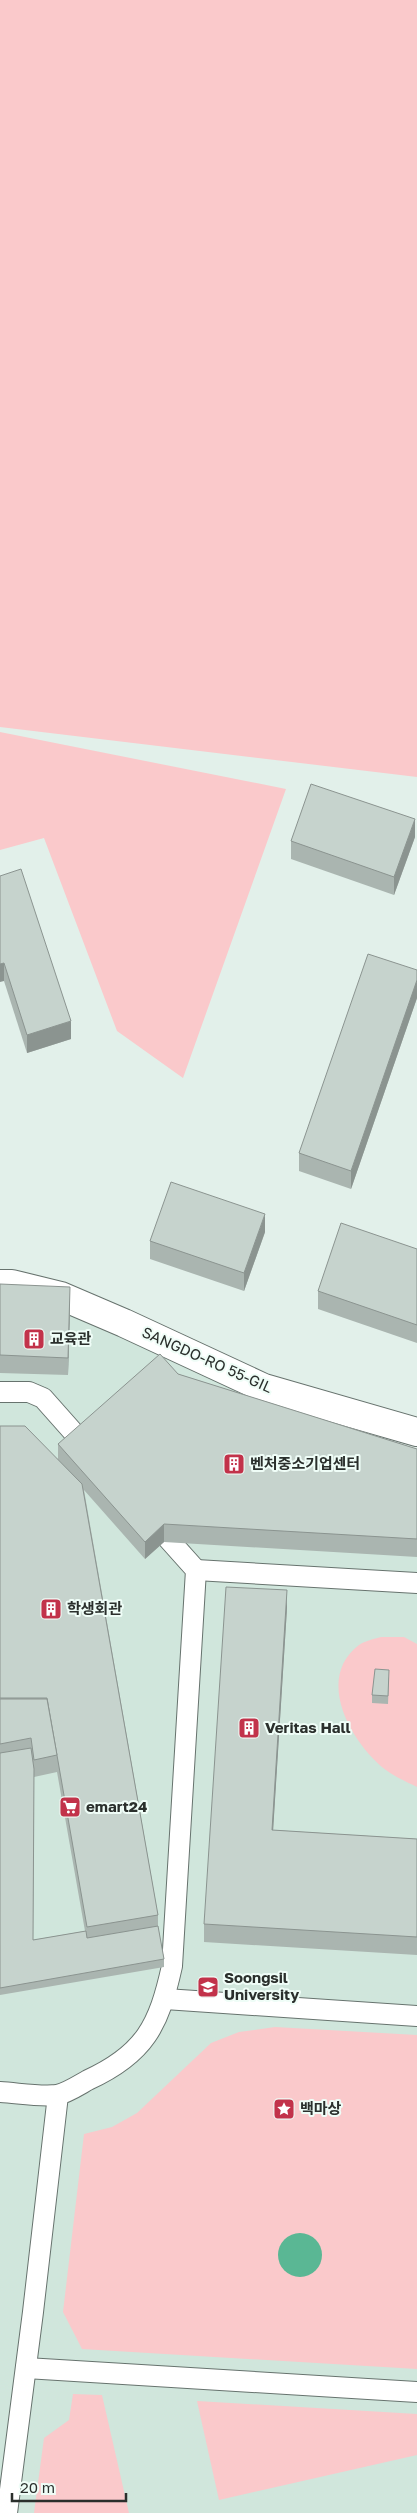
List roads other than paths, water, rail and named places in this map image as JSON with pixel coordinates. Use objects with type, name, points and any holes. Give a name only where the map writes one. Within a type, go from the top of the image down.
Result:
[{"type":"street","name":"SANGDO-RO 55-GIL","points":[[0,1284],[12,1284],[61,1296],[264,1388],[417,1432]]},
{"type":"lane","points":[[0,1392],[29,1392],[43,1398],[100,1462]]},
{"type":"lane","points":[[138,1505],[196,1570],[417,1583]]},
{"type":"lane","points":[[0,2092],[58,2095],[105,2073],[127,2058],[146,2038],[161,2011],[172,1966],[196,1570]]},
{"type":"lane","points":[[165,1999],[417,2016]]},
{"type":"lane","points":[[7,2513],[58,2095]]},
{"type":"lane","points":[[26,2368],[417,2392]]},
{"type":"place","name":"교육관","points":[[34,1339]]},
{"type":"place","name":"벤처중소기업센터","points":[[234,1464]]},
{"type":"place","name":"학생회관","points":[[51,1609]]},
{"type":"place","name":"Veritas Hall","points":[[249,1728]]},
{"type":"place","name":"emart24","points":[[70,1807]]},
{"type":"place","name":"Soongsil University","points":[[208,1987]]},
{"type":"place","name":"백마상","points":[[284,2109]]}]
